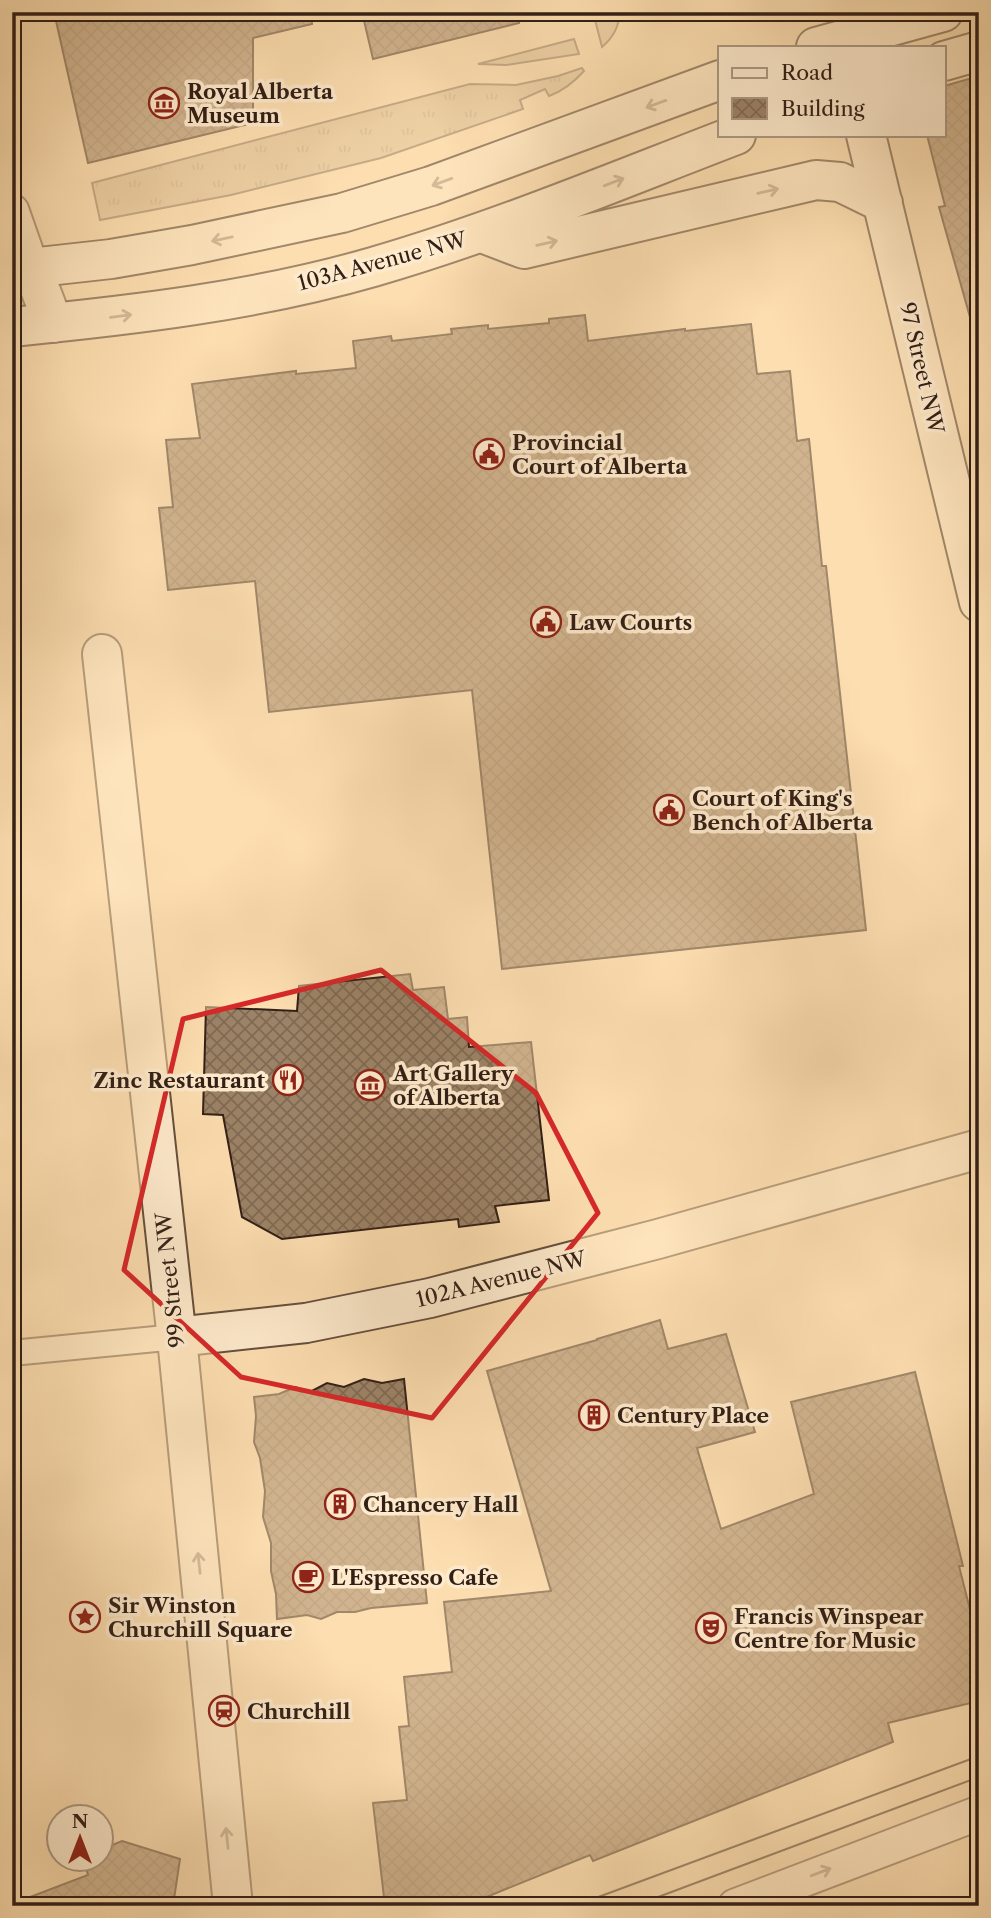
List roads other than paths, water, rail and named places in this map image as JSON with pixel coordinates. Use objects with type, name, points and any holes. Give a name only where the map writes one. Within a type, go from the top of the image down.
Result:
[{"type":"main road","points":[[834,36],[943,12]]},
{"type":"main road","points":[[946,60],[979,51]]},
{"type":"main road","points":[[53,323],[22,269],[192,246],[342,213],[431,186],[718,81]]},
{"type":"main road","name":"103A Avenue NW","points":[[12,327],[143,314],[238,298],[370,268],[482,233],[733,136]]},
{"type":"main road","name":"97 Street NW","points":[[866,136],[978,596]]},
{"type":"main road","points":[[482,233],[524,248],[816,180],[840,182],[883,203]]},
{"type":"main road","name":"99 Street NW","points":[[102,654],[176,1337],[233,1906]]},
{"type":"main road","name":"102A Avenue NW","points":[[176,1337],[306,1323],[430,1298],[658,1239],[979,1149]]},
{"type":"street","points":[[12,211],[22,269]]},
{"type":"street","name":"102A Avenue NW","points":[[12,1353],[176,1337]]},
{"type":"street","points":[[735,1906],[979,1813]]},
{"type":"tram line","points":[[574,1906],[979,1756]]},
{"type":"tram line","points":[[634,1906],[979,1777]]},
{"type":"place","name":"Royal Alberta Museum","points":[[164,103]]},
{"type":"place","name":"Provincial Court of Alberta","points":[[489,454]]},
{"type":"place","name":"Law Courts","points":[[546,622]]},
{"type":"place","name":"Court of King's Bench of Alberta","points":[[669,810]]},
{"type":"place","name":"Zinc Restaurant","points":[[288,1080]]},
{"type":"place","name":"Art Gallery of Alberta","points":[[370,1085]]},
{"type":"place","name":"Century Place","points":[[594,1415]]},
{"type":"place","name":"Chancery Hall","points":[[340,1504]]},
{"type":"place","name":"L'Espresso Cafe","points":[[308,1577]]},
{"type":"place","name":"Sir Winston Churchill Square","points":[[85,1617]]},
{"type":"place","name":"Francis Winspear Centre for Music","points":[[711,1628]]},
{"type":"place","name":"Churchill","points":[[224,1711]]}]
